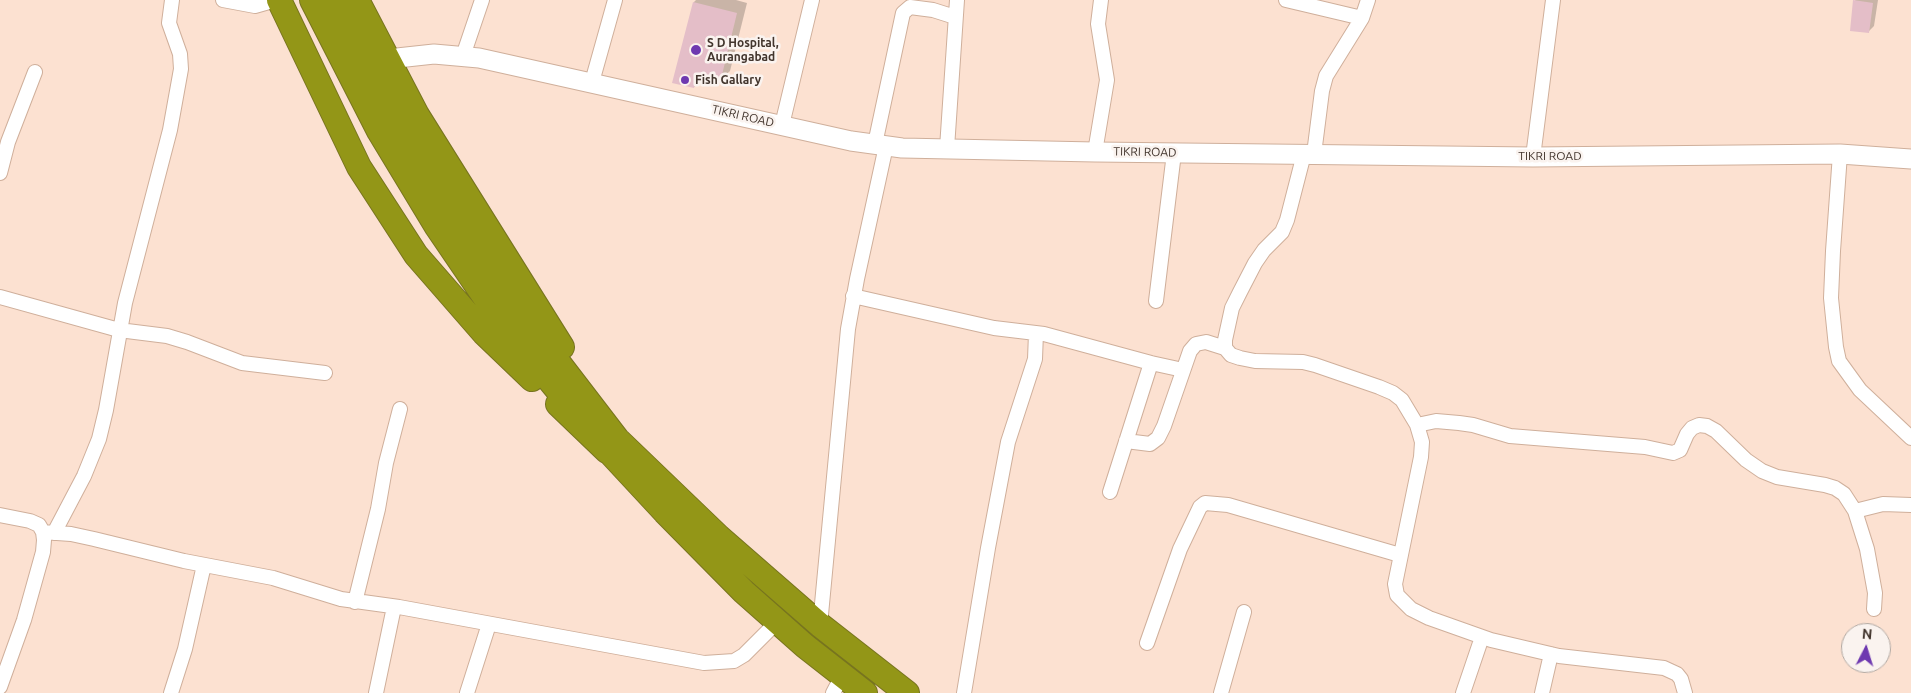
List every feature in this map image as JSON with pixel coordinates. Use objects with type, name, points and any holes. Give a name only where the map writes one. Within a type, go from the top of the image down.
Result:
[{"type":"highway","points":[[277,0],[359,167],[416,255],[484,333],[820,625],[907,693]]},
{"type":"highway","points":[[312,0],[379,131],[436,227],[501,321],[612,445],[702,550],[744,592],[778,621],[838,684],[865,693]]},
{"type":"highway","points":[[333,0],[381,95],[429,180],[495,280],[612,445]]},
{"type":"highway","points":[[357,0],[418,115],[530,295],[612,445]]},
{"type":"street","points":[[0,687],[24,620],[49,533],[84,476],[99,439],[106,410],[119,330],[170,130],[181,69],[180,54],[169,23],[172,0]]},
{"type":"street","points":[[223,0],[255,6],[277,0]]},
{"type":"street","points":[[463,56],[482,0]]},
{"type":"street","points":[[592,82],[615,0]]},
{"type":"street","points":[[782,124],[812,0]]},
{"type":"street","points":[[947,148],[957,0]]},
{"type":"street","points":[[1095,152],[1108,80],[1098,24],[1101,0]]},
{"type":"street","points":[[1286,0],[1362,18]]},
{"type":"street","points":[[1225,348],[1230,317],[1240,292],[1255,263],[1264,250],[1282,232],[1287,220],[1310,154],[1326,76],[1362,18],[1368,0]]},
{"type":"street","points":[[1533,157],[1553,0]]},
{"type":"street","points":[[820,625],[848,329],[902,13],[910,7],[933,10],[955,17]]},
{"type":"street","name":"TIKRI ROAD","points":[[388,59],[434,54],[463,56],[880,145],[1095,152],[1533,157],[1840,154],[1911,159]]},
{"type":"street","points":[[0,173],[8,142],[35,72]]},
{"type":"street","points":[[1156,301],[1174,153]]},
{"type":"street","points":[[1840,154],[1831,298],[1839,361],[1860,390],[1911,438]]},
{"type":"street","points":[[853,296],[994,328],[1036,333],[1064,339],[1183,370]]},
{"type":"street","points":[[0,297],[119,330],[167,336],[242,363],[325,373]]},
{"type":"street","points":[[964,693],[1008,442],[1035,359],[1036,333]]},
{"type":"street","points":[[1126,442],[1150,444],[1158,438],[1190,351],[1196,344],[1206,342],[1225,348],[1231,355],[1240,358],[1255,361],[1303,362],[1393,393],[1402,400],[1417,425],[1422,442],[1421,457],[1395,584],[1396,595],[1402,602],[1428,618],[1482,637],[1551,654],[1664,668],[1677,674],[1681,679],[1685,693]]},
{"type":"street","points":[[1110,492],[1151,363]]},
{"type":"street","points":[[355,602],[400,409]]},
{"type":"street","points":[[1417,425],[1436,421],[1460,423],[1510,436],[1644,447],[1673,453],[1680,450],[1687,434],[1692,428],[1707,426],[1716,431],[1746,460],[1762,471],[1777,477],[1835,488],[1844,494],[1855,511],[1862,530],[1872,570],[1875,593],[1874,609]]},
{"type":"street","points":[[1146,643],[1180,548],[1200,506],[1205,503],[1228,505],[1400,556]]},
{"type":"street","points":[[1855,511],[1883,504],[1911,505]]},
{"type":"street","points":[[0,515],[30,521],[49,533],[94,539],[184,562],[273,578],[340,599],[675,658],[720,663],[734,661],[744,655],[778,621]]},
{"type":"street","points":[[171,693],[185,649],[204,565]]},
{"type":"street","points":[[376,693],[394,607]]},
{"type":"street","points":[[1221,693],[1244,612]]},
{"type":"street","points":[[467,693],[489,624]]},
{"type":"street","points":[[1464,693],[1482,637]]},
{"type":"street","points":[[1542,693],[1551,654]]},
{"type":"building","points":[[1853,0],[1873,3],[1869,33],[1850,31]]},
{"type":"building","points":[[693,2],[737,13],[720,83],[697,77],[694,88],[672,83]]},
{"type":"place","name":"S D Hospital, Aurangabad","points":[[696,50]]},
{"type":"place","name":"Fish Gallary","points":[[685,80]]}]
